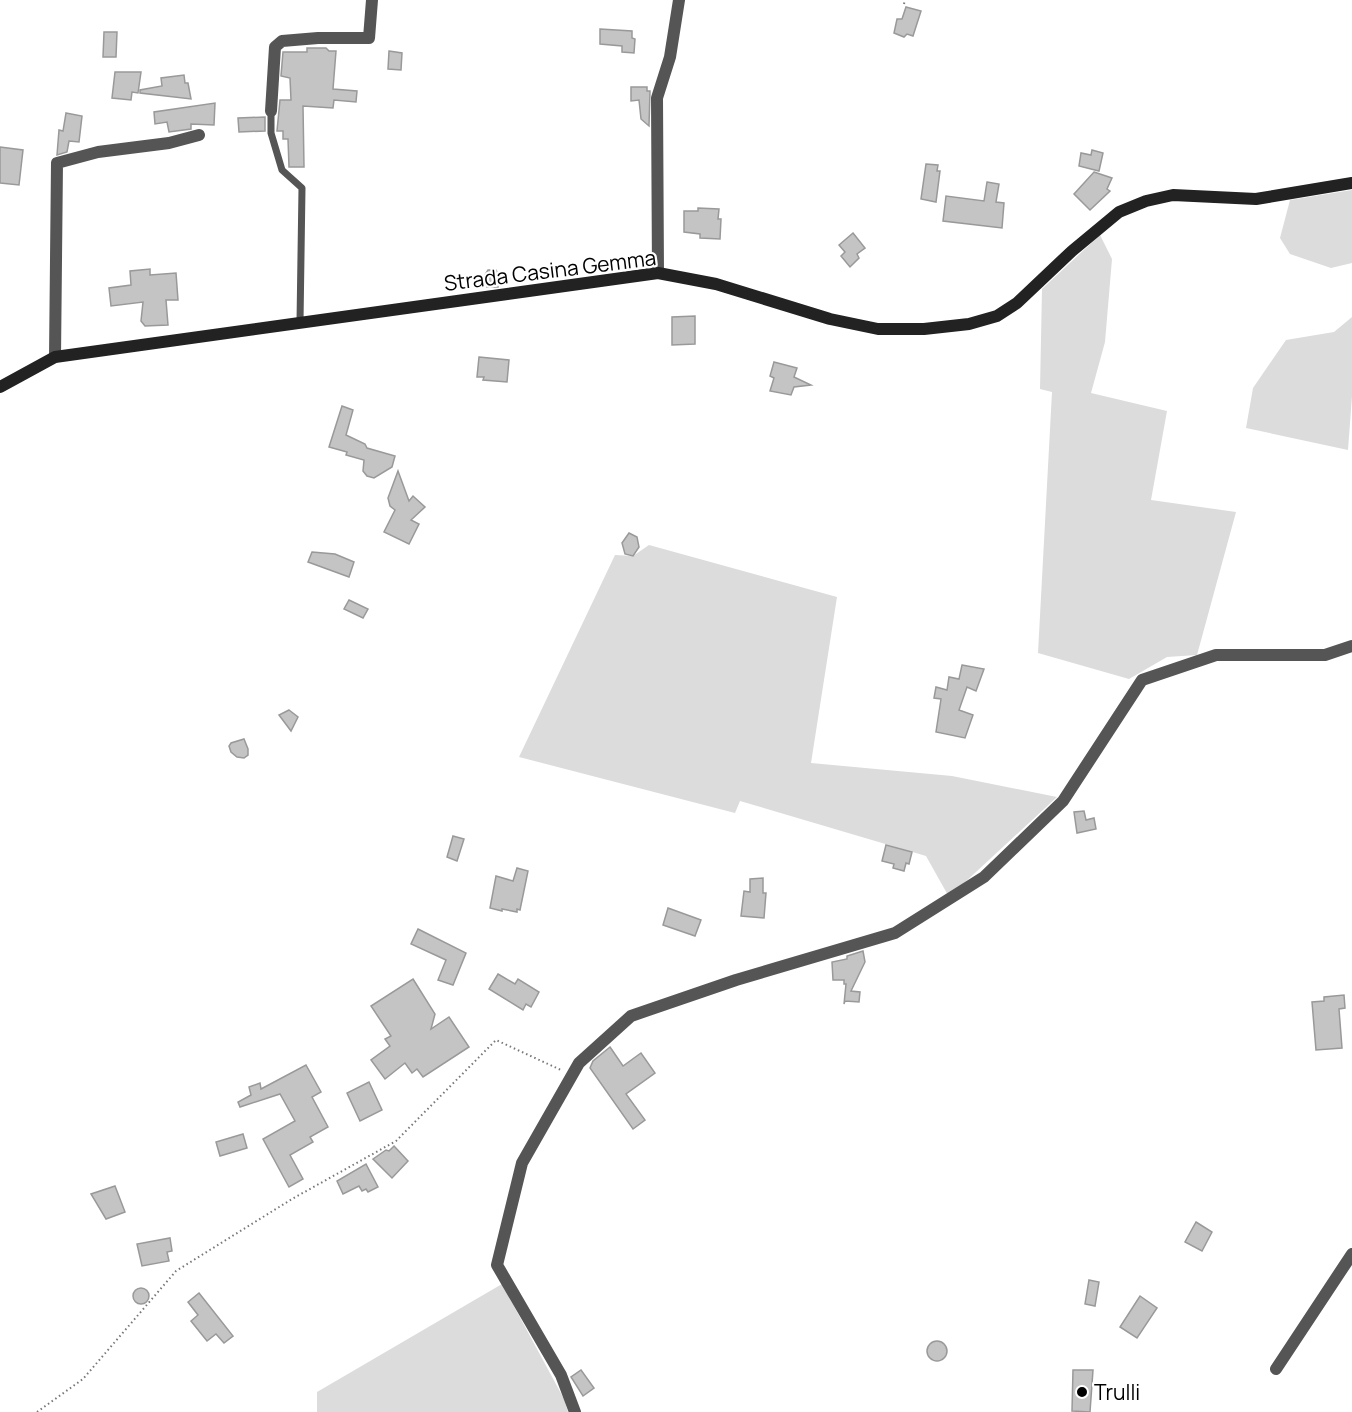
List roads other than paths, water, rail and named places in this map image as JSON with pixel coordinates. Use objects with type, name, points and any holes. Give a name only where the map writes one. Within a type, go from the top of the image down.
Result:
[{"type":"street","points":[[271,111],[275,46],[282,41],[369,38],[372,0]]},
{"type":"street","points":[[658,273],[657,98],[670,57],[679,0]]},
{"type":"street","points":[[55,357],[57,163],[98,152],[169,143],[199,135]]},
{"type":"street","name":"Strada Casina Gemma","points":[[0,387],[55,357],[658,273],[716,284],[830,319],[878,329],[924,329],[969,324],[997,316],[1017,303],[1072,251],[1119,212],[1146,201],[1173,195],[1256,199],[1352,183]]},
{"type":"street","points":[[575,1412],[561,1375],[497,1265],[522,1163],[579,1063],[631,1016],[736,980],[894,933],[984,877],[1063,801],[1142,680],[1216,656],[1325,655],[1352,645]]},
{"type":"street","points":[[1276,1369],[1352,1254]]},
{"type":"lane","points":[[271,111],[271,133],[282,170],[302,188],[300,322]]},
{"type":"place","name":"Trulli","points":[[1082,1392]]}]
